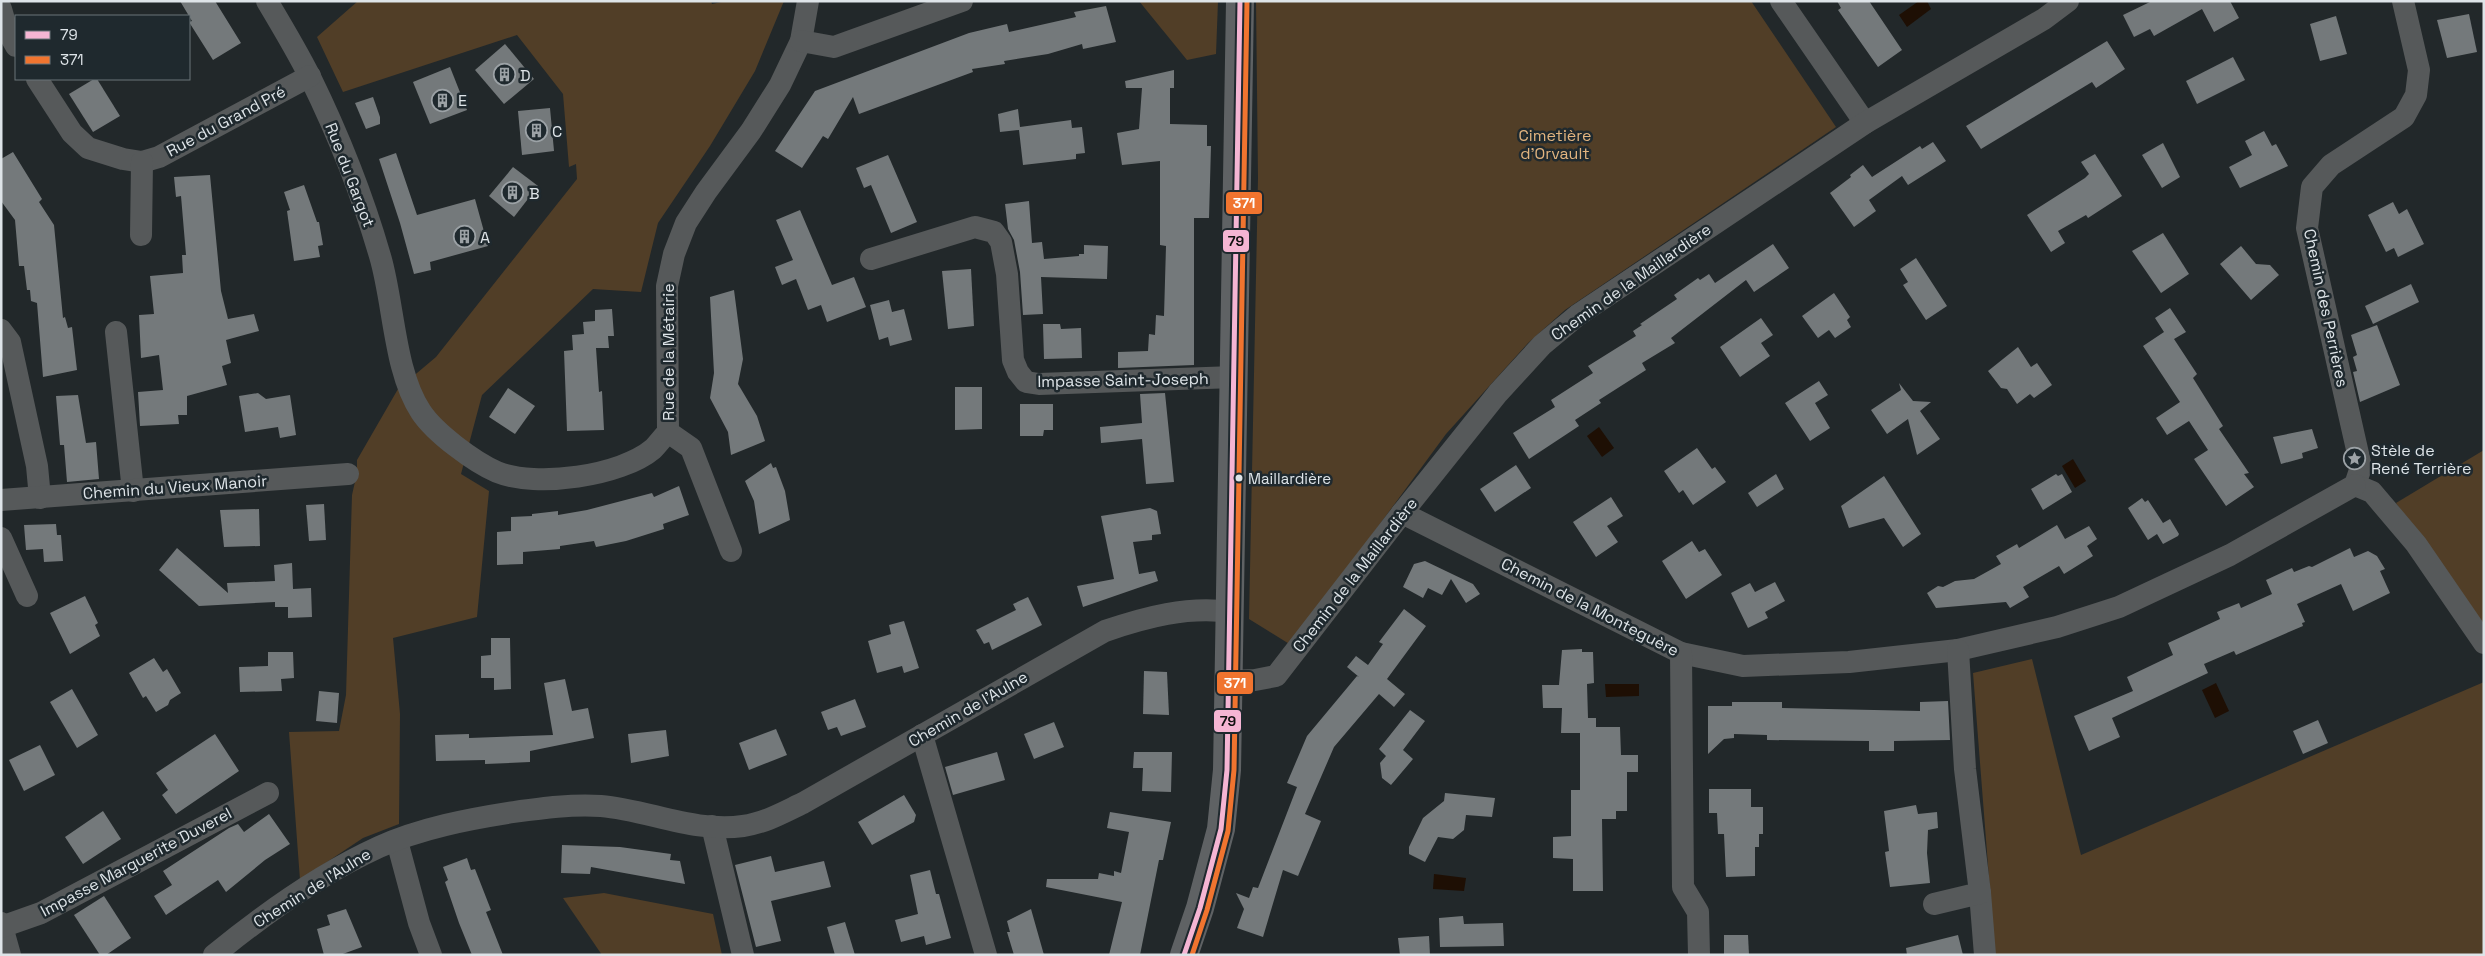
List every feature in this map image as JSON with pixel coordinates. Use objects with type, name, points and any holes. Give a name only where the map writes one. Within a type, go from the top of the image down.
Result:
[{"type":"main road","points":[[1184,955],[1200,908],[1221,829],[1227,770],[1240,1]]},
{"type":"street","name":"Rue du Gargot","points":[[267,1],[310,76],[348,161],[380,257],[401,360]]},
{"type":"street","name":"Rue de la Métairie","points":[[401,360],[409,388],[420,412],[439,433],[498,472],[538,480],[579,476],[623,465],[652,449],[668,432],[666,286],[674,254],[686,224],[706,192],[756,123],[780,85],[801,41],[808,1]]},
{"type":"street","points":[[801,41],[834,46],[962,1]]},
{"type":"street","points":[[1781,1],[1866,123]]},
{"type":"street","name":"Chemin de la Maillardière","points":[[1229,681],[1255,680],[1276,676],[1498,393],[1542,344],[1578,315],[1866,123],[2044,18],[2068,1]]},
{"type":"street","name":"Chemin des Perrières","points":[[2355,485],[2361,467],[2307,228],[2312,187],[2331,165],[2404,117],[2416,95],[2419,70],[2403,1]]},
{"type":"street","points":[[1,9],[7,30],[15,44]]},
{"type":"street","name":"Rue du Grand Pré","points":[[142,162],[159,156],[310,76]]},
{"type":"street","points":[[38,80],[72,133],[88,148],[123,159],[142,162],[141,234]]},
{"type":"street","name":"Impasse Saint-Joseph","points":[[871,259],[975,227],[994,232],[1001,242],[1007,274],[1013,360],[1018,372],[1026,382],[1039,384],[1234,377]]},
{"type":"street","points":[[1,330],[10,342],[37,466],[40,498]]},
{"type":"street","points":[[116,332],[132,491]]},
{"type":"street","points":[[668,432],[691,448],[731,551]]},
{"type":"street","name":"Chemin du Vieux Manoir","points":[[1,500],[348,474]]},
{"type":"street","points":[[2355,485],[2372,492],[2416,544],[2484,643]]},
{"type":"street","name":"Chemin de la Monteguère","points":[[1402,513],[1681,654],[1743,666],[1849,662],[1958,650],[2057,627],[2119,607],[2230,555],[2355,485]]},
{"type":"street","points":[[1,538],[28,596]]},
{"type":"street","name":"Chemin de l'Aulne","points":[[214,955],[240,933],[313,884],[358,858],[397,841],[478,818],[562,806],[602,806],[712,826],[743,826],[771,818],[803,803],[1105,631],[1144,618],[1185,611],[1215,610],[1231,612]]},
{"type":"street","points":[[1958,650],[1965,769],[1980,893],[1985,955]]},
{"type":"street","points":[[1681,654],[1683,887],[1698,912],[1698,955]]},
{"type":"street","points":[[922,735],[986,955]]},
{"type":"street","name":"Impasse Marguerite Duverel","points":[[2,926],[41,913],[268,793]]},
{"type":"street","points":[[712,826],[743,955]]},
{"type":"street","points":[[397,841],[419,923],[431,955]]},
{"type":"street","points":[[1934,904],[1980,893]]},
{"type":"street","points":[[2,926],[10,955]]},
{"type":"green space","points":[[358,1],[711,1],[712,4],[726,1],[784,1],[755,71],[710,146],[658,223],[641,292],[593,289],[482,395],[461,474],[489,491],[477,617],[393,638],[400,714],[399,824],[363,838],[300,880],[289,732],[339,731],[346,695],[352,495],[357,473],[357,460],[398,389],[436,357],[577,179],[576,164],[569,167],[563,94],[517,35],[343,92],[317,37]]},
{"type":"green space","points":[[1139,1],[1218,1],[1216,54],[1187,60]]},
{"type":"green space","name":"Cimetière d'Orvault","points":[[1256,1],[1751,1],[1836,127],[1565,310],[1528,343],[1446,434],[1291,645],[1249,619],[1258,178]]},
{"type":"green space","points":[[2484,450],[2484,631],[2396,503]]},
{"type":"green space","points":[[2032,659],[2081,855],[2484,682],[2484,955],[1995,955],[1973,673]]},
{"type":"green space","points":[[604,893],[713,914],[722,955],[602,955],[563,898]]},
{"type":"shaded area","points":[[1919,1],[1927,1],[1931,9],[1907,27],[1899,15]]},
{"type":"shaded area","points":[[1599,427],[1614,448],[1602,457],[1587,436]]},
{"type":"shaded area","points":[[2073,459],[2086,481],[2075,488],[2062,466]]},
{"type":"shaded area","points":[[2216,683],[2229,711],[2215,718],[2202,690]]},
{"type":"shaded area","points":[[1605,684],[1639,684],[1639,696],[1606,697]]},
{"type":"shaded area","points":[[1434,874],[1466,878],[1464,891],[1433,889]]},
{"type":"building","points":[[180,1],[215,1],[241,43],[213,60],[190,24],[192,21]]},
{"type":"building","points":[[1837,1],[1869,1],[1902,50],[1878,67],[1838,10],[1841,8]]},
{"type":"building","points":[[2152,1],[2230,1],[2239,18],[2214,32],[2202,9],[2154,36],[2150,29],[2134,37],[2123,15]]},
{"type":"building","points":[[1106,6],[1116,42],[1083,49],[1082,44],[1048,54],[1004,61],[1005,64],[972,69],[973,72],[859,114],[853,97],[828,139],[823,136],[802,168],[775,151],[815,91],[969,33],[1007,24],[1009,32],[1076,17],[1074,12]]},
{"type":"building","points":[[2469,14],[2477,52],[2447,58],[2437,20]]},
{"type":"building","points":[[2336,16],[2347,54],[2320,61],[2310,24]]},
{"type":"building","points":[[2107,41],[2125,69],[2096,88],[2092,82],[1981,149],[1966,126]]},
{"type":"building","name":"D","points":[[505,44],[534,79],[504,104],[475,70]]},
{"type":"building","points":[[2233,57],[2245,80],[2197,104],[2186,81]]},
{"type":"building","name":"E","points":[[450,67],[467,110],[430,124],[413,82]]},
{"type":"building","points":[[1174,70],[1174,88],[1170,88],[1170,124],[1207,125],[1207,146],[1211,146],[1209,218],[1194,218],[1194,365],[1118,368],[1118,352],[1148,351],[1149,334],[1155,335],[1156,315],[1164,316],[1166,246],[1160,245],[1160,161],[1122,165],[1117,133],[1139,129],[1142,88],[1126,88],[1125,81]]},
{"type":"building","points":[[92,80],[98,80],[120,116],[93,132],[69,94]]},
{"type":"building","points":[[373,97],[380,117],[380,124],[366,129],[355,103]]},
{"type":"building","name":"C","points":[[550,108],[554,151],[522,155],[518,111]]},
{"type":"building","points":[[1018,109],[1020,127],[1071,120],[1072,128],[1082,127],[1085,153],[1076,154],[1076,159],[1023,165],[1019,130],[1000,132],[998,114]]},
{"type":"building","points":[[2264,131],[2272,146],[2276,144],[2288,166],[2240,188],[2229,167],[2252,155],[2245,141]]},
{"type":"building","points":[[1933,142],[1946,161],[1908,185],[1902,176],[1869,200],[1876,211],[1854,227],[1830,193],[1863,165],[1872,177],[1920,146],[1922,149]]},
{"type":"building","points":[[2163,143],[2180,177],[2162,188],[2142,155]]},
{"type":"building","points":[[13,152],[42,199],[39,202],[54,225],[63,318],[65,317],[68,328],[72,327],[77,370],[43,377],[37,303],[31,301],[30,290],[27,290],[24,266],[19,266],[15,220],[1,201],[1,159]]},
{"type":"building","points":[[396,153],[417,215],[475,199],[488,246],[430,262],[431,270],[414,274],[379,159]]},
{"type":"building","points":[[2095,154],[2122,196],[2088,218],[2086,215],[2058,231],[2065,243],[2051,252],[2027,215],[2085,178],[2089,174],[2081,162]]},
{"type":"building","points":[[888,155],[917,222],[891,233],[871,185],[864,188],[856,168]]},
{"type":"building","name":"B","points":[[513,167],[538,186],[514,217],[489,196]]},
{"type":"building","points":[[210,175],[221,291],[228,319],[254,314],[259,331],[226,340],[231,363],[222,366],[227,385],[187,396],[187,415],[178,415],[179,424],[140,426],[138,392],[163,390],[159,355],[141,358],[139,315],[154,314],[150,276],[183,273],[182,255],[186,255],[181,196],[176,197],[174,177]]},
{"type":"building","points":[[304,185],[317,222],[319,222],[323,245],[318,246],[320,257],[294,261],[287,211],[290,210],[284,192]]},
{"type":"building","points":[[1029,201],[1032,243],[1042,242],[1044,259],[1079,256],[1079,254],[1084,254],[1084,245],[1108,246],[1107,279],[1041,277],[1043,314],[1023,315],[1020,272],[1014,240],[1008,229],[1005,204]]},
{"type":"building","points":[[2393,202],[2399,214],[2407,209],[2424,244],[2398,257],[2394,248],[2386,252],[2368,215]]},
{"type":"building","points":[[800,210],[832,285],[854,277],[866,307],[827,322],[821,305],[808,310],[796,279],[782,285],[775,267],[793,260],[776,220]]},
{"type":"building","points":[[2163,233],[2189,274],[2161,293],[2132,251]]},
{"type":"building","points":[[1773,244],[1789,268],[1754,292],[1746,280],[1671,338],[1675,343],[1642,363],[1646,370],[1599,400],[1601,403],[1575,420],[1579,426],[1529,459],[1513,433],[1555,407],[1551,400],[1593,373],[1588,366],[1636,336],[1633,331],[1642,325],[1640,324],[1677,299],[1674,295],[1698,278],[1700,280],[1709,274],[1715,283]]},
{"type":"building","points":[[2241,246],[2256,264],[2270,265],[2279,275],[2251,300],[2220,264]]},
{"type":"building","points":[[1916,258],[1947,306],[1926,320],[1903,285],[1908,282],[1900,269]]},
{"type":"building","points":[[971,269],[974,326],[948,329],[942,271]]},
{"type":"building","points":[[2411,284],[2419,302],[2373,324],[2365,306]]},
{"type":"building","points":[[734,290],[743,359],[738,384],[757,416],[765,441],[731,455],[728,432],[710,398],[714,373],[710,297]]},
{"type":"building","points":[[1834,293],[1850,317],[1847,320],[1851,327],[1835,338],[1829,330],[1818,338],[1802,316]]},
{"type":"building","points":[[889,300],[892,312],[904,309],[912,340],[890,346],[888,337],[879,340],[870,305]]},
{"type":"building","points":[[2170,308],[2186,332],[2174,339],[2197,374],[2193,378],[2223,426],[2219,429],[2249,473],[2244,474],[2254,487],[2226,506],[2194,459],[2208,450],[2189,421],[2167,435],[2156,418],[2180,402],[2143,346],[2164,332],[2155,318]]},
{"type":"building","points":[[612,309],[614,336],[608,336],[609,348],[596,348],[599,392],[602,391],[604,430],[567,431],[564,351],[573,350],[572,335],[584,334],[583,322],[595,321],[595,310]]},
{"type":"building","points":[[1761,318],[1773,335],[1761,343],[1770,356],[1740,377],[1720,347]]},
{"type":"building","points":[[1043,324],[1060,324],[1061,329],[1081,328],[1082,358],[1044,359]]},
{"type":"building","points":[[2377,325],[2400,385],[2360,402],[2353,372],[2357,371],[2353,357],[2357,355],[2351,335]]},
{"type":"building","points":[[2018,347],[2031,367],[2037,363],[2052,385],[2034,398],[2030,394],[2017,404],[2007,389],[2001,388],[1988,371]]},
{"type":"building","points":[[1819,381],[1828,395],[1815,403],[1830,428],[1810,441],[1785,403]]},
{"type":"building","points":[[1899,383],[1913,401],[1931,402],[1920,411],[1940,439],[1917,455],[1908,419],[1887,434],[1871,410],[1901,390]]},
{"type":"building","points":[[955,387],[982,387],[982,429],[955,430]]},
{"type":"building","points":[[508,388],[535,406],[515,434],[489,417]]},
{"type":"building","points":[[258,393],[266,399],[290,395],[296,435],[280,438],[278,427],[245,432],[239,396]]},
{"type":"building","points":[[1165,393],[1174,482],[1146,484],[1142,439],[1101,443],[1100,427],[1142,423],[1140,394]]},
{"type":"building","points":[[78,395],[86,443],[96,442],[99,479],[67,482],[64,445],[60,445],[56,396]]},
{"type":"building","points":[[1020,404],[1053,404],[1053,430],[1044,430],[1043,436],[1020,436]]},
{"type":"building","points":[[2312,429],[2318,448],[2302,453],[2303,458],[2281,464],[2273,437]]},
{"type":"building","points":[[1697,448],[1712,469],[1715,467],[1726,482],[1693,505],[1683,490],[1679,493],[1664,471]]},
{"type":"building","points":[[771,463],[773,468],[776,467],[785,491],[790,520],[759,534],[754,501],[745,481]]},
{"type":"building","points":[[1516,465],[1531,488],[1495,512],[1480,489]]},
{"type":"building","points":[[1776,474],[1784,489],[1757,507],[1748,493]]},
{"type":"building","points":[[2056,474],[2058,476],[2062,474],[2072,492],[2043,510],[2031,489]]},
{"type":"building","points":[[1884,476],[1921,534],[1903,547],[1884,518],[1849,528],[1841,506]]},
{"type":"building","points":[[679,486],[689,515],[663,524],[664,529],[626,541],[596,547],[594,541],[560,546],[560,549],[523,552],[523,564],[497,565],[497,532],[511,531],[511,517],[532,516],[532,514],[558,511],[558,515],[587,510],[652,493],[654,497]]},
{"type":"building","points":[[1611,497],[1623,516],[1607,526],[1618,542],[1596,557],[1573,522]]},
{"type":"building","points":[[2142,498],[2145,502],[2148,500],[2163,523],[2170,519],[2179,534],[2178,536],[2163,544],[2157,534],[2148,540],[2128,508]]},
{"type":"building","points":[[324,504],[326,540],[309,541],[306,505]]},
{"type":"building","points":[[1150,508],[1157,511],[1161,534],[1152,535],[1152,540],[1133,542],[1139,574],[1155,571],[1158,581],[1083,607],[1077,586],[1114,579],[1101,516]]},
{"type":"building","points":[[259,509],[260,546],[224,547],[220,510]]},
{"type":"building","points":[[56,524],[57,535],[61,535],[63,561],[44,562],[43,549],[26,550],[24,525]]},
{"type":"building","points":[[2057,525],[2065,539],[2089,526],[2097,539],[2087,546],[2093,556],[2064,574],[2059,566],[2023,587],[2029,597],[2010,608],[2006,602],[1936,608],[1927,593],[1938,586],[1943,587],[1955,581],[1974,579],[2001,564],[1996,556],[2017,544],[2019,548]]},
{"type":"building","points":[[1692,541],[1699,552],[1705,549],[1722,575],[1686,599],[1662,561]]},
{"type":"building","points":[[177,548],[228,593],[227,583],[275,581],[274,565],[292,563],[293,589],[311,588],[312,617],[288,618],[288,607],[275,607],[275,602],[199,606],[159,570]]},
{"type":"building","points":[[2350,548],[2354,557],[2368,551],[2377,556],[2385,569],[2380,571],[2390,593],[2353,611],[2341,584],[2297,604],[2305,622],[2302,623],[2303,626],[2236,655],[2234,651],[2204,664],[2208,673],[2112,718],[2120,737],[2089,751],[2074,716],[2133,691],[2127,677],[2173,655],[2168,643],[2220,619],[2217,612],[2239,603],[2241,608],[2272,594],[2266,580],[2292,568],[2294,572],[2309,566],[2312,567]]},
{"type":"building","points":[[1425,561],[1473,584],[1480,594],[1466,603],[1451,579],[1442,595],[1428,588],[1423,598],[1403,587],[1414,564]]},
{"type":"building","points":[[1775,582],[1785,601],[1765,612],[1768,618],[1748,628],[1731,593],[1750,583],[1755,592]]},
{"type":"building","points":[[85,596],[98,623],[95,625],[100,636],[70,654],[50,613]]},
{"type":"building","points":[[1028,597],[1042,625],[992,650],[989,642],[984,644],[976,630],[1016,610],[1013,604]]},
{"type":"building","points":[[1404,609],[1426,626],[1387,679],[1405,694],[1394,707],[1379,694],[1334,747],[1305,814],[1321,821],[1298,876],[1283,870],[1263,937],[1237,928],[1244,909],[1236,893],[1249,898],[1253,887],[1258,888],[1297,787],[1287,783],[1307,736],[1357,676],[1359,677],[1347,667],[1356,656],[1368,665],[1383,644],[1379,642]]},
{"type":"building","points":[[904,621],[919,668],[904,673],[902,666],[877,673],[868,641],[891,634],[889,625]]},
{"type":"building","points":[[491,638],[510,638],[511,689],[494,690],[494,678],[481,678],[481,656],[491,655]]},
{"type":"building","points":[[1582,649],[1582,652],[1593,652],[1594,683],[1587,684],[1588,718],[1596,718],[1596,727],[1620,727],[1621,755],[1638,755],[1638,772],[1627,772],[1627,811],[1616,811],[1616,819],[1602,819],[1603,891],[1573,891],[1573,859],[1553,858],[1553,837],[1571,836],[1571,790],[1580,790],[1580,733],[1561,733],[1562,708],[1543,708],[1542,685],[1559,685],[1562,650]]},
{"type":"building","points":[[268,652],[293,652],[294,678],[281,679],[282,691],[240,692],[239,667],[268,666]]},
{"type":"building","points":[[154,658],[163,672],[167,669],[181,693],[170,700],[168,705],[156,712],[146,696],[143,698],[129,673]]},
{"type":"building","points":[[1144,671],[1167,672],[1169,715],[1143,714]]},
{"type":"building","points":[[565,679],[572,711],[588,708],[594,738],[530,751],[530,762],[485,764],[485,760],[436,761],[435,735],[469,734],[469,738],[553,735],[544,683]]},
{"type":"building","points":[[72,689],[98,735],[77,748],[50,702]]},
{"type":"building","points":[[319,691],[339,693],[337,723],[316,721]]},
{"type":"building","points":[[855,699],[866,727],[841,736],[837,727],[828,730],[821,712]]},
{"type":"building","points":[[1948,701],[1950,740],[1894,741],[1894,751],[1869,751],[1869,741],[1767,740],[1767,735],[1734,734],[1734,738],[1724,739],[1708,754],[1708,706],[1732,706],[1732,702],[1782,702],[1782,708],[1920,711],[1920,702]]},
{"type":"building","points":[[1410,710],[1425,721],[1403,750],[1413,759],[1391,785],[1382,778],[1380,763],[1386,756],[1379,749]]},
{"type":"building","points":[[2318,720],[2328,743],[2303,754],[2293,731]]},
{"type":"building","points":[[1054,722],[1064,747],[1034,759],[1024,734]]},
{"type":"building","points":[[776,729],[787,755],[749,770],[739,743]]},
{"type":"building","points":[[666,730],[669,756],[631,763],[628,734]]},
{"type":"building","points":[[215,734],[239,771],[176,814],[162,795],[168,790],[156,773]]},
{"type":"building","points":[[40,745],[55,775],[24,791],[9,760]]},
{"type":"building","points":[[997,752],[1005,780],[953,795],[945,767]]},
{"type":"building","points":[[1134,752],[1172,752],[1171,792],[1142,791],[1143,768],[1133,768]]},
{"type":"building","points":[[1709,789],[1751,789],[1751,807],[1763,807],[1763,834],[1759,834],[1759,847],[1755,847],[1755,876],[1726,877],[1724,834],[1718,834],[1717,813],[1709,813]]},
{"type":"building","points":[[1445,793],[1495,798],[1492,817],[1466,815],[1464,830],[1453,839],[1438,837],[1425,862],[1409,854],[1409,847],[1423,818],[1444,801]]},
{"type":"building","points":[[904,795],[916,815],[914,822],[872,845],[858,822]]},
{"type":"building","points":[[1916,805],[1918,814],[1937,812],[1938,828],[1928,830],[1927,853],[1930,883],[1890,887],[1885,852],[1889,851],[1884,811]]},
{"type":"building","points":[[103,811],[121,839],[83,864],[65,837]]},
{"type":"building","points":[[1110,812],[1171,822],[1163,860],[1159,860],[1140,955],[1109,955],[1122,902],[1046,887],[1047,879],[1098,879],[1099,873],[1114,876],[1114,871],[1121,873],[1129,832],[1107,828]]},
{"type":"building","points":[[269,814],[290,844],[265,860],[226,892],[218,880],[166,915],[154,896],[172,885],[163,871],[229,828],[238,824],[244,832]]},
{"type":"building","points":[[562,845],[620,847],[671,854],[670,860],[680,861],[685,884],[591,867],[590,874],[561,873]]},
{"type":"building","points":[[771,856],[775,872],[824,861],[831,887],[771,901],[781,941],[756,947],[735,865]]},
{"type":"building","points":[[467,858],[471,870],[475,869],[491,910],[486,912],[503,955],[472,955],[459,923],[445,882],[448,880],[443,867]]},
{"type":"building","points":[[930,870],[936,894],[939,894],[951,938],[926,945],[924,936],[901,942],[895,920],[918,914],[910,875]]},
{"type":"building","points":[[104,896],[131,938],[106,955],[100,955],[74,915]]},
{"type":"building","points":[[346,909],[362,947],[340,955],[324,955],[317,929],[330,925],[327,915]]},
{"type":"building","points":[[1031,909],[1044,955],[1014,955],[1007,932],[1010,932],[1007,921]]},
{"type":"building","points":[[1463,916],[1464,924],[1503,923],[1504,946],[1440,947],[1439,918]]},
{"type":"building","points":[[845,922],[855,955],[835,955],[827,927]]},
{"type":"building","points":[[1724,935],[1748,935],[1749,955],[1724,955]]},
{"type":"building","points":[[1958,935],[1963,955],[1907,955],[1906,948]]},
{"type":"building","points":[[1429,936],[1430,955],[1400,955],[1398,938]]},
{"type":"transit line","name":"79","points":[[1184,955],[1200,908],[1221,829],[1227,770],[1240,1]]},
{"type":"transit line","name":"371","points":[[1192,955],[1207,910],[1228,831],[1234,770],[1247,1]]},
{"type":"place","name":"D","points":[[504,75]]},
{"type":"place","name":"E","points":[[442,100]]},
{"type":"place","name":"C","points":[[536,131]]},
{"type":"place","name":"B","points":[[513,193]]},
{"type":"place","name":"A","points":[[464,237]]},
{"type":"place","name":"Stèle de René Terrière","points":[[2355,459]]},
{"type":"place","name":"Maillardière","points":[[1239,478]]}]
